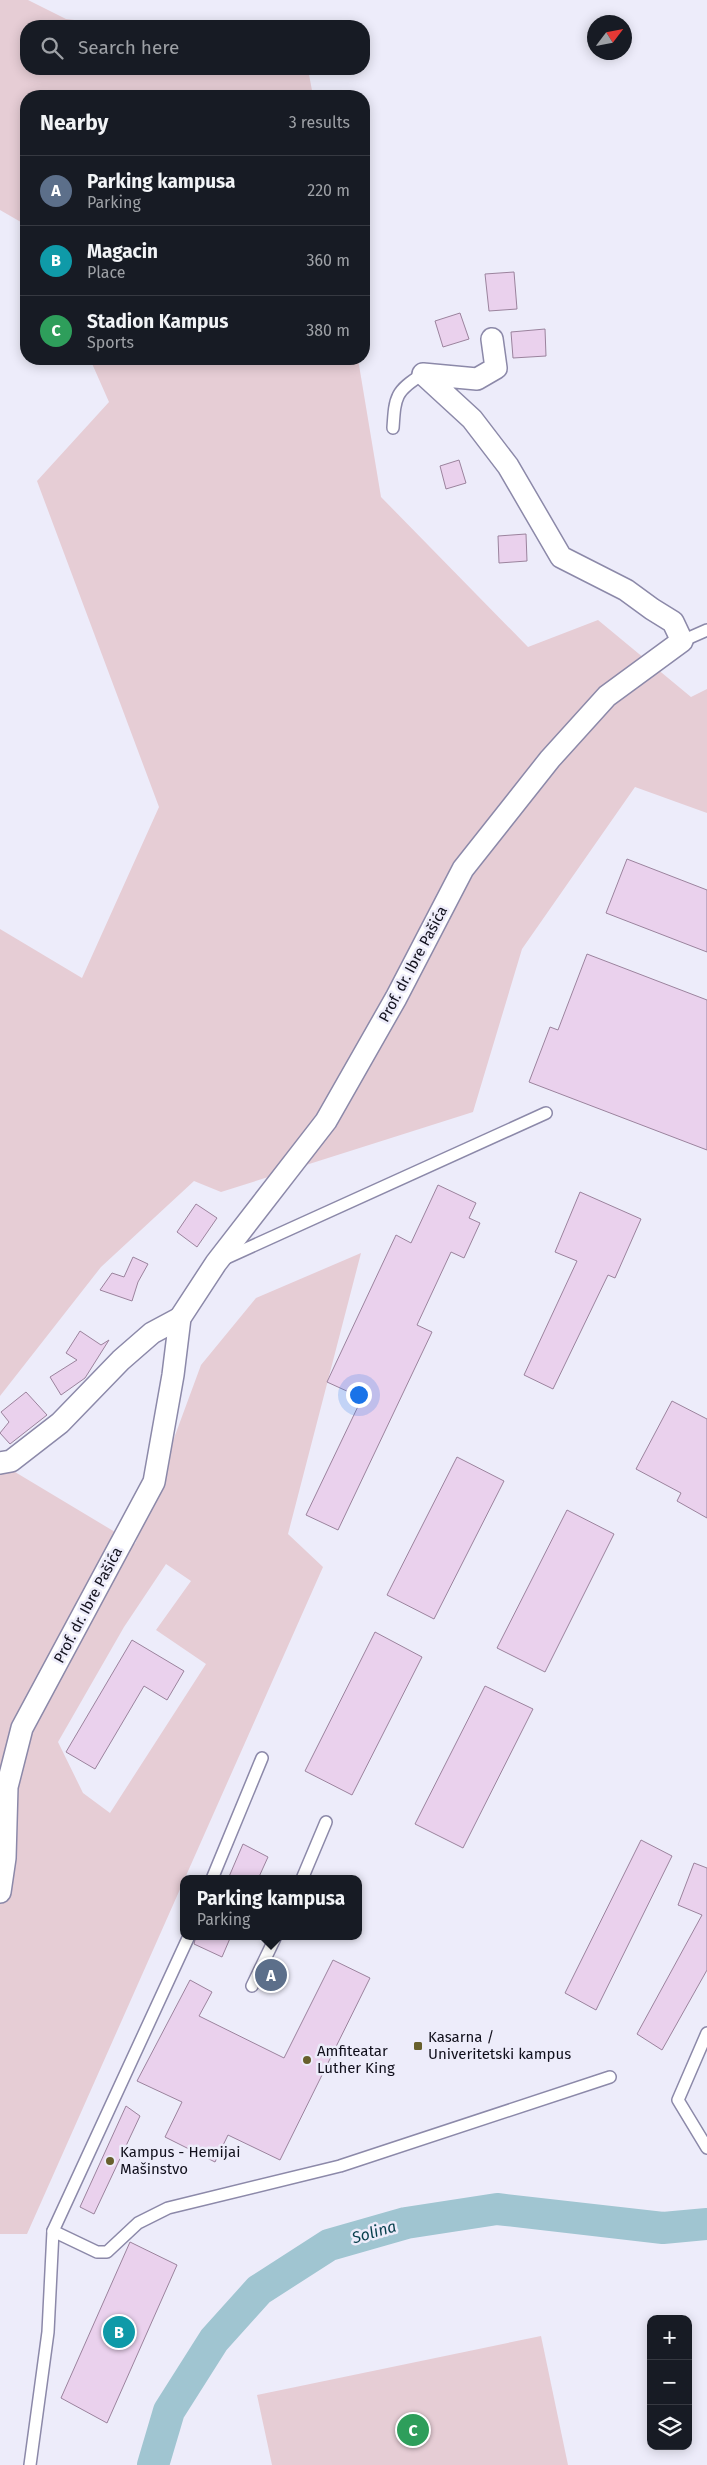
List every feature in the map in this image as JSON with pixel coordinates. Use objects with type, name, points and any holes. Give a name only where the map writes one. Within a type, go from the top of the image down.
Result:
[{"type":"street","points":[[424,374],[477,379],[496,368],[492,339]]},
{"type":"street","points":[[424,374],[472,419],[508,466],[561,558],[626,590],[673,622],[682,640]]},
{"type":"street","name":"Prof. dr. Ibre Pašića","points":[[0,1892],[5,1858],[8,1787],[22,1728],[154,1482],[174,1375],[180,1318],[216,1263],[326,1121],[396,998],[464,869],[550,759],[607,696],[682,640]]},
{"type":"street","points":[[0,1463],[11,1461],[60,1424],[121,1360],[152,1332],[180,1318]]},
{"type":"lane","points":[[393,428],[395,399],[409,382],[424,374]]},
{"type":"lane","points":[[682,640],[707,630]]},
{"type":"lane","points":[[216,1263],[546,1113]]},
{"type":"lane","points":[[214,1875],[262,1758]]},
{"type":"lane","points":[[304,1875],[326,1822]]},
{"type":"lane","points":[[30,2465],[48,2332],[53,2231],[187,1940]]},
{"type":"lane","points":[[252,1986],[274,1940]]},
{"type":"lane","points":[[707,2033],[678,2100],[707,2148]]},
{"type":"lane","points":[[53,2231],[97,2252],[107,2252],[138,2223],[168,2208],[340,2166],[610,2077]]},
{"type":"shaded area","points":[[0,0],[28,0],[66,19],[74,20],[20,20],[20,75],[309,75],[312,90],[20,90],[20,222],[0,210]]},
{"type":"shaded area","points":[[93,365],[359,365],[381,497],[528,647],[598,620],[691,697],[707,689],[707,813],[635,787],[522,949],[473,1112],[221,1192],[194,1181],[101,1267],[0,1396],[0,929],[82,978],[159,807],[37,481],[109,402]]},
{"type":"shaded area","points":[[361,1253],[288,1534],[323,1567],[186,1875],[180,1875],[180,1889],[27,2234],[0,2234],[0,1463],[135,1544],[201,1365],[256,1298]],"holes":[[[166,1564],[191,1581],[156,1630],[206,1664],[110,1813],[83,1793],[58,1742],[124,1627]]]},
{"type":"shaded area","points":[[541,2336],[568,2465],[272,2465],[257,2395]]},
{"type":"building","points":[[514,272],[517,309],[489,311],[485,274]]},
{"type":"building","points":[[460,313],[469,339],[443,347],[435,321]]},
{"type":"building","points":[[545,329],[546,356],[513,358],[511,332]]},
{"type":"building","points":[[459,460],[466,483],[446,489],[440,466]]},
{"type":"building","points":[[526,534],[527,561],[499,563],[498,536]]},
{"type":"building","points":[[627,859],[707,890],[707,952],[606,913]]},
{"type":"building","points":[[587,954],[707,1000],[707,1150],[529,1082],[550,1027],[558,1030]]},
{"type":"building","points":[[438,1185],[476,1203],[469,1218],[480,1223],[464,1258],[451,1252],[417,1325],[432,1332],[338,1530],[306,1515],[362,1398],[327,1382],[396,1235],[411,1243]]},
{"type":"building","points":[[580,1192],[641,1219],[615,1278],[608,1275],[553,1389],[524,1375],[577,1261],[555,1252]]},
{"type":"building","points":[[196,1204],[217,1218],[197,1247],[177,1232]]},
{"type":"building","points":[[133,1257],[148,1264],[138,1282],[132,1301],[100,1290],[112,1273],[124,1277]]},
{"type":"building","points":[[80,1331],[101,1345],[109,1340],[85,1378],[61,1395],[50,1377],[77,1360],[66,1353]]},
{"type":"building","points":[[26,1392],[47,1415],[10,1444],[0,1433],[9,1422],[1,1412]]},
{"type":"building","points":[[672,1401],[707,1419],[707,1518],[677,1501],[681,1493],[636,1469]]},
{"type":"building","points":[[457,1457],[504,1481],[434,1619],[387,1595]]},
{"type":"building","points":[[567,1510],[614,1534],[545,1672],[497,1648]]},
{"type":"building","points":[[375,1632],[422,1657],[352,1795],[305,1771]]},
{"type":"building","points":[[132,1640],[184,1671],[167,1700],[144,1686],[95,1769],[66,1752]]},
{"type":"building","points":[[485,1686],[533,1709],[463,1848],[415,1824]]},
{"type":"building","points":[[641,1840],[672,1856],[596,2010],[565,1993]]},
{"type":"building","points":[[243,1844],[268,1857],[260,1875],[230,1875]]},
{"type":"building","points":[[694,1863],[707,1868],[707,1970],[662,2050],[637,2034],[702,1915],[678,1905]]},
{"type":"building","points":[[195,1940],[229,1940],[222,1957],[194,1944]]},
{"type":"building","points":[[333,1960],[370,1978],[280,2160],[228,2135],[215,2162],[165,2137],[182,2102],[137,2081],[190,1980],[212,1992],[199,2016],[284,2058]]},
{"type":"building","name":"Kampus - Hemijai Mašinstvo","points":[[126,2106],[140,2116],[94,2214],[80,2207]]},
{"type":"building","points":[[130,2242],[177,2265],[107,2423],[61,2398]]},
{"type":"waterway","name":"Solina","points":[[153,2465],[169,2411],[214,2340],[259,2290],[329,2245],[406,2223],[497,2209],[663,2228],[707,2224]]},
{"type":"place","name":"Parking kampusa","points":[[271,1975]]},
{"type":"place","name":"Kasarna / Univeritetski kampus","points":[[418,2046]]},
{"type":"place","name":"Amfiteatar Luther King","points":[[307,2060]]},
{"type":"place","name":"Kampus - Hemijai Mašinstvo","points":[[110,2161]]},
{"type":"place","name":"Magacin","points":[[119,2332]]},
{"type":"place","name":"Stadion Kampus","points":[[413,2430]]}]
